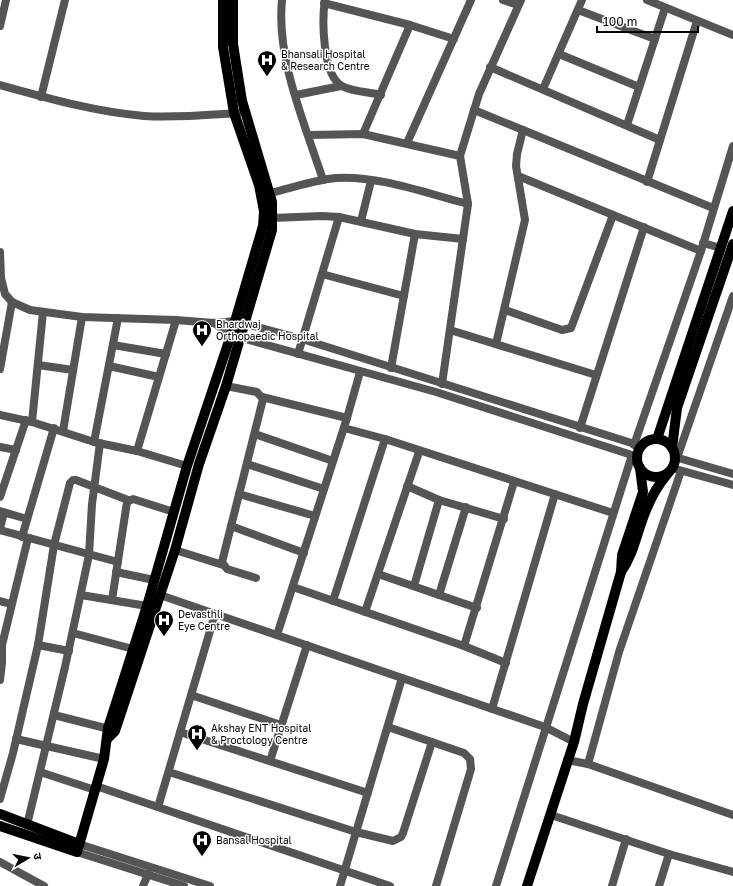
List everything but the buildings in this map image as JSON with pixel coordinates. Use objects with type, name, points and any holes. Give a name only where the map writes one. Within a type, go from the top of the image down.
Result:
[{"type":"main road","points":[[110,732],[160,595],[175,550],[199,464],[226,386],[236,336],[260,236],[264,211],[259,185],[234,113],[223,47],[223,0]]},
{"type":"main road","points":[[233,0],[233,44],[245,112],[270,193],[272,218],[270,237],[240,322]]},
{"type":"main road","points":[[621,572],[629,561],[646,509],[654,493],[674,470],[677,408],[689,359],[733,211]]},
{"type":"main road","points":[[657,439],[733,244]]},
{"type":"main road","points":[[78,848],[96,788],[133,649],[147,606],[187,466],[236,336]]},
{"type":"main road","points":[[527,886],[574,742],[583,704],[621,572],[622,555],[643,492],[640,468],[635,456],[638,446],[648,441],[657,439],[666,442],[675,454]]},
{"type":"main road","points":[[640,468],[653,477],[660,476],[674,470]]},
{"type":"main road","points":[[0,814],[78,848]]},
{"type":"main road","points":[[0,826],[78,848]]},
{"type":"street","points":[[0,26],[6,0]]},
{"type":"street","points":[[42,97],[65,0]]},
{"type":"street","points":[[282,0],[281,32],[296,94],[324,180]]},
{"type":"street","points":[[407,143],[472,0]]},
{"type":"street","points":[[442,384],[468,204],[460,156],[474,110],[490,67],[520,2],[503,0]]},
{"type":"street","points":[[543,89],[582,0]]},
{"type":"street","points":[[647,0],[733,35]]},
{"type":"street","points":[[341,86],[336,81],[329,65],[323,31],[325,1],[454,39]]},
{"type":"street","points":[[627,125],[665,8]]},
{"type":"street","points":[[578,10],[655,39]]},
{"type":"street","points":[[647,182],[697,21]]},
{"type":"street","points":[[363,134],[410,25]]},
{"type":"street","points":[[559,54],[639,87]]},
{"type":"street","points":[[490,67],[660,140]]},
{"type":"street","points":[[0,85],[42,97],[112,112],[143,116],[165,117],[245,112]]},
{"type":"street","points":[[296,94],[341,86],[381,95]]},
{"type":"street","points":[[474,110],[713,208]]},
{"type":"street","points":[[496,344],[525,220],[518,176],[517,154],[524,130]]},
{"type":"street","points":[[309,135],[363,134],[460,156]]},
{"type":"street","points":[[0,252],[1,287],[7,298],[12,302],[30,310],[82,317],[176,320],[214,324],[240,322],[302,339],[638,446],[704,243],[713,208],[733,146]]},
{"type":"street","points":[[518,176],[701,251]]},
{"type":"street","points":[[270,193],[324,180],[353,178],[468,204]]},
{"type":"street","points":[[361,222],[371,181]]},
{"type":"street","points":[[505,310],[562,330],[571,328],[613,215]]},
{"type":"street","points":[[272,218],[322,216],[339,217],[415,234],[463,239]]},
{"type":"street","points":[[298,354],[339,217]]},
{"type":"street","points":[[580,428],[644,227]]},
{"type":"street","points":[[392,368],[415,234]]},
{"type":"street","points":[[704,243],[721,248]]},
{"type":"street","points":[[322,274],[404,296]]},
{"type":"street","points":[[733,296],[675,454],[733,474]]},
{"type":"street","points":[[0,369],[12,302]]},
{"type":"street","points":[[0,497],[3,481],[29,421],[38,365],[43,312]]},
{"type":"street","points":[[63,431],[82,317]]},
{"type":"street","points":[[27,825],[69,651],[89,555],[97,442],[118,318]]},
{"type":"street","points":[[137,452],[176,320]]},
{"type":"street","points":[[214,324],[236,336],[360,372],[436,392],[635,456],[613,513],[496,886]]},
{"type":"street","points":[[450,330],[596,375]]},
{"type":"street","points":[[113,345],[166,354]]},
{"type":"street","points":[[38,365],[73,370]]},
{"type":"street","points":[[109,366],[159,377]]},
{"type":"street","points":[[277,635],[344,428],[360,372]]},
{"type":"street","points":[[226,386],[257,392],[262,396],[347,418]]},
{"type":"street","points":[[223,565],[222,562],[263,403],[262,396]]},
{"type":"street","points":[[0,415],[29,421],[97,442],[187,466]]},
{"type":"street","points":[[0,680],[2,645],[25,537],[27,519],[54,428]]},
{"type":"street","points":[[344,428],[385,439],[419,452],[613,513]]},
{"type":"street","points":[[255,434],[333,461]]},
{"type":"street","points":[[332,601],[385,439]]},
{"type":"street","points":[[0,447],[16,450]]},
{"type":"street","points":[[365,612],[419,452]]},
{"type":"street","points":[[247,464],[324,489]]},
{"type":"street","points":[[588,764],[619,652],[674,470],[733,485]]},
{"type":"street","points":[[0,799],[38,645],[54,545],[72,481],[76,480],[128,500],[133,499],[174,512]]},
{"type":"street","points":[[464,646],[477,608],[514,482]]},
{"type":"street","points":[[407,486],[439,500],[504,519]]},
{"type":"street","points":[[239,494],[316,516]]},
{"type":"street","points":[[492,709],[555,494]]},
{"type":"street","points":[[112,600],[128,500]]},
{"type":"street","points":[[414,586],[439,500]]},
{"type":"street","points":[[439,595],[466,507]]},
{"type":"street","points":[[27,519],[2,512],[0,529],[118,562]]},
{"type":"street","points":[[231,526],[304,553]]},
{"type":"street","points":[[175,550],[223,565],[227,569],[256,578]]},
{"type":"street","points":[[116,572],[154,580]]},
{"type":"street","points":[[378,574],[477,608]]},
{"type":"street","points":[[293,587],[464,646],[506,663]]},
{"type":"street","points":[[80,595],[147,606]]},
{"type":"street","points":[[160,595],[492,709],[545,728],[574,742]]},
{"type":"street","points":[[0,601],[11,604]]},
{"type":"street","points":[[158,807],[215,614]]},
{"type":"street","points":[[73,633],[133,649]]},
{"type":"street","points":[[38,645],[69,651]]},
{"type":"street","points":[[270,761],[307,645]]},
{"type":"street","points":[[340,886],[402,678]]},
{"type":"street","points":[[191,695],[281,725]]},
{"type":"street","points":[[54,714],[110,732]]},
{"type":"street","points":[[388,727],[464,753],[471,764],[436,886]]},
{"type":"street","points":[[180,732],[368,793]]},
{"type":"street","points":[[16,739],[104,759]]},
{"type":"street","points":[[169,772],[356,832],[393,841],[401,837],[432,742]]},
{"type":"street","points":[[567,760],[588,764],[733,815]]},
{"type":"street","points":[[40,772],[158,807],[390,886]]},
{"type":"street","points":[[550,815],[669,854],[733,872]]},
{"type":"street","points":[[612,886],[626,839]]},
{"type":"street","points":[[78,848],[184,886]]},
{"type":"street","points":[[78,848],[210,886]]},
{"type":"street","points":[[659,886],[669,854]]},
{"type":"street","points":[[0,862],[44,886]]},
{"type":"street","points":[[143,886],[148,874]]},
{"type":"place","name":"Bhansali Hospital & Research Centre","points":[[267,77]]},
{"type":"place","name":"Bhardwaj Orthopaedic Hospital","points":[[202,347]]},
{"type":"place","name":"Devasthli Eye Centre","points":[[164,637]]},
{"type":"place","name":"Akshay ENT Hospital & Proctology Centre","points":[[197,751]]},
{"type":"place","name":"Bansal Hospital","points":[[202,857]]}]
